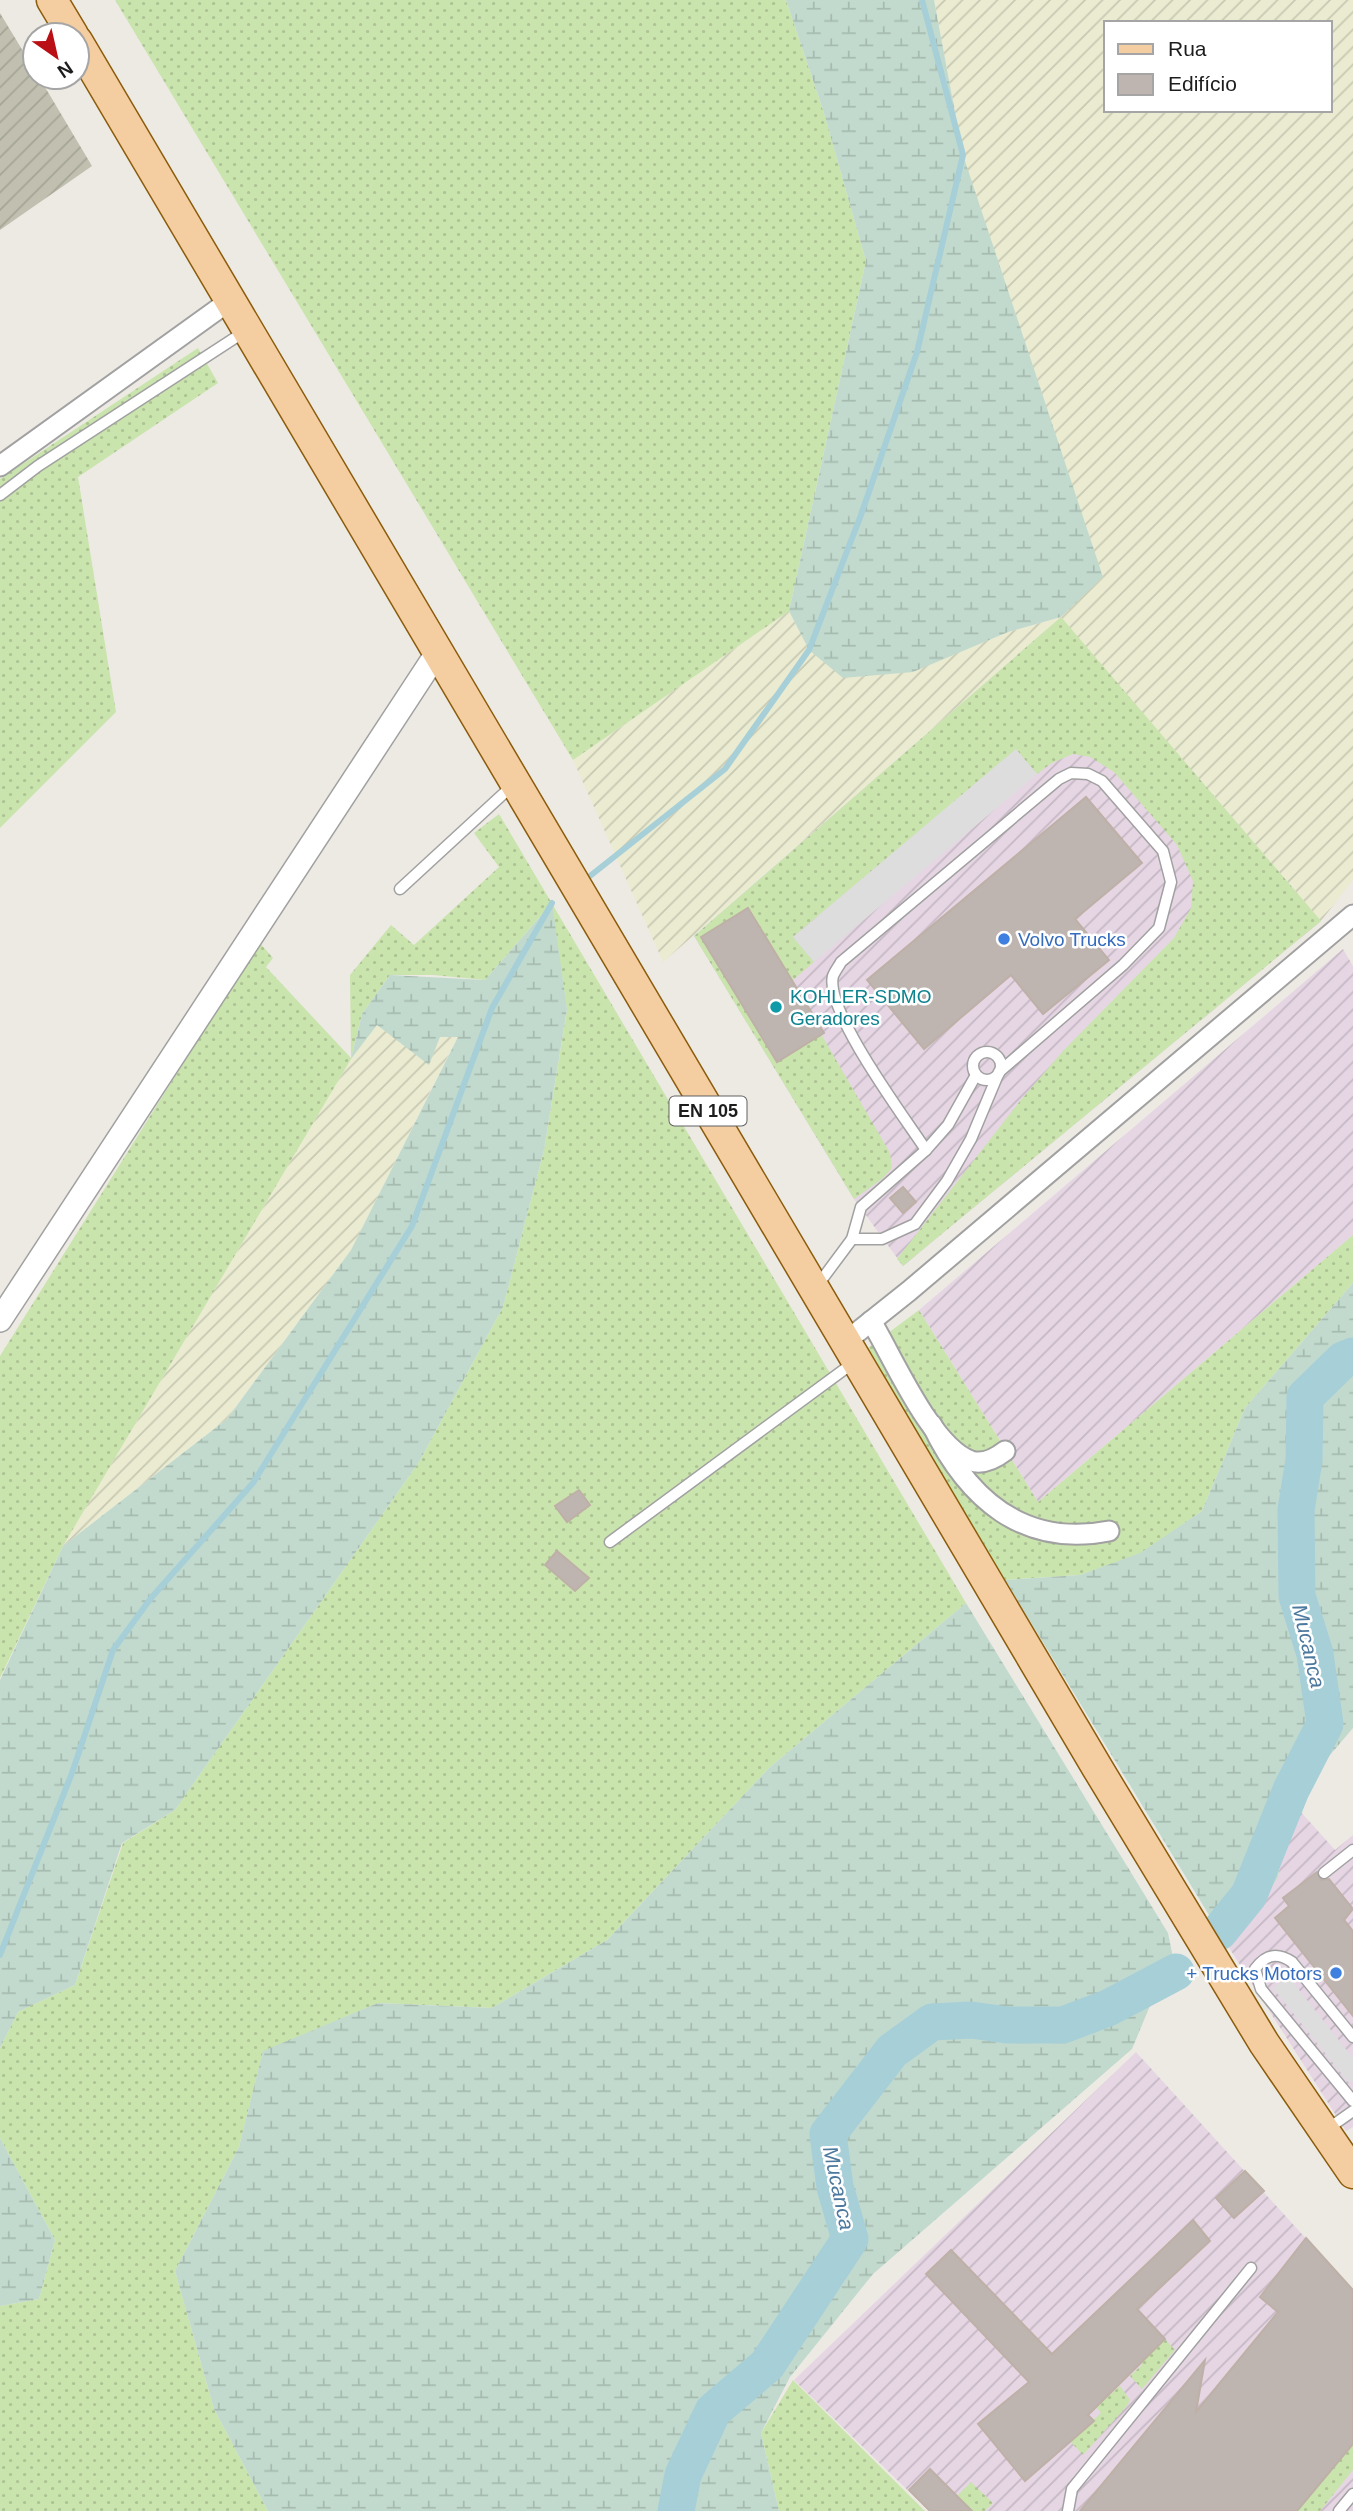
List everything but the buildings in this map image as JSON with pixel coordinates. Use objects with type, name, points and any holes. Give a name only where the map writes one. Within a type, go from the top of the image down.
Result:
[{"type":"main road","points":[[52,0],[65,21]]},
{"type":"main road","name":"EN 105","points":[[91,64],[232,299],[514,784],[1202,1940],[1323,2132],[1353,2173]]},
{"type":"street","points":[[0,466],[232,299]]},
{"type":"street","points":[[0,1320],[437,653]]},
{"type":"street","points":[[850,1351],[872,1321],[1353,915]]},
{"type":"street","points":[[872,1321],[945,1452],[981,1497],[1004,1514],[1029,1527],[1083,1536],[1109,1531]]},
{"type":"street","points":[[932,1425],[951,1449],[972,1461],[994,1460],[1005,1451]]},
{"type":"lane","points":[[0,495],[38,466],[249,329]]},
{"type":"lane","points":[[852,1239],[882,1238],[915,1224],[947,1181],[971,1139],[999,1072],[999,1059],[987,1053],[975,1058],[973,1067],[976,1075],[988,1080],[999,1072],[1123,965],[1158,928],[1171,882],[1163,851],[1102,781],[1088,774],[1071,773],[1059,779],[841,962],[833,977],[835,998],[845,1025],[926,1150]]},
{"type":"lane","points":[[400,889],[514,784]]},
{"type":"lane","points":[[814,1290],[852,1239],[861,1206],[926,1150],[948,1125],[976,1075]]},
{"type":"lane","points":[[610,1542],[850,1351]]},
{"type":"lane","points":[[1324,1873],[1349,1854],[1353,1868]]},
{"type":"lane","points":[[1353,2038],[1292,1962],[1282,1955],[1271,1955],[1261,1961],[1255,1969],[1261,1989],[1353,2101]]},
{"type":"lane","points":[[1323,2132],[1353,2111]]},
{"type":"lane","points":[[1068,2511],[1072,2488],[1251,2268]]},
{"type":"lane","points":[[1339,2511],[1353,2494]]},
{"type":"shaded area","points":[[0,13],[21,48],[21,91],[47,91],[92,166],[0,230]]},
{"type":"shaded area","points":[[1061,617],[1321,921],[903,1266],[854,1199],[694,936]]},
{"type":"shaded area","points":[[1016,749],[1037,774],[814,962],[793,937]]},
{"type":"shaded area","points":[[1343,949],[1353,966],[1353,1235],[1038,1502],[919,1310]]},
{"type":"shaded area","name":"+ Trucks Motors","points":[[1291,1801],[1335,1850],[1353,1835],[1353,2127],[1346,2131],[1226,1943],[1255,1915],[1278,1877]]},
{"type":"shaded area","points":[[1288,1976],[1353,2058],[1353,2080],[1349,2083],[1273,1988]]},
{"type":"shaded area","points":[[1136,2052],[1353,2290],[1353,2511],[929,2511],[794,2380]]},
{"type":"green space","points":[[115,0],[786,0],[824,113],[866,261],[789,611],[573,760]]},
{"type":"green space","points":[[786,0],[934,0],[963,155],[1103,577],[1061,617],[1008,632],[913,672],[843,678],[809,650],[789,611],[866,261],[824,113]]},
{"type":"green space","points":[[934,0],[1353,0],[1353,880],[1321,921],[1061,617],[963,155]]},
{"type":"green space","points":[[198,348],[218,383],[78,477],[116,712],[0,828],[0,479]]},
{"type":"green space","points":[[789,611],[809,650],[1008,632],[1061,617],[663,962],[573,760]]},
{"type":"green space","points":[[1061,617],[1321,921],[903,1266],[897,1259],[1020,1101],[1063,1051],[1174,938],[1191,908],[1193,881],[1177,845],[1114,772],[1090,757],[1073,754],[1052,763],[1037,774],[1016,750],[793,937],[814,962],[792,981],[748,908],[890,1153],[892,1168],[882,1179],[854,1199],[694,936]]},
{"type":"green space","points":[[499,814],[966,1603],[769,1768],[607,1940],[492,2008],[378,2003],[263,2052],[239,2147],[175,2271],[214,2409],[268,2511],[0,2511],[0,2306],[39,2299],[55,2240],[0,2138],[0,2048],[18,2012],[75,1985],[123,1843],[175,1810],[419,1462],[503,1307],[544,1150],[567,1010],[551,904],[485,980],[433,975],[390,975],[362,1014],[351,1059],[63,1546],[0,1678],[0,1356],[259,942],[273,958],[266,967],[351,1058],[350,975],[391,925],[414,945],[499,867],[474,833]]},
{"type":"green space","points":[[552,903],[567,1009],[544,1150],[503,1307],[419,1462],[175,1810],[122,1843],[75,1985],[18,2012],[0,2048],[0,1680],[63,1546],[227,1419],[351,1250],[458,1037],[440,1037],[429,1065],[377,1025],[351,1059],[362,1014],[390,975],[485,980]]},
{"type":"green space","points":[[377,1024],[429,1064],[440,1037],[458,1036],[351,1250],[227,1419],[63,1546],[351,1059]]},
{"type":"green space","points":[[1353,1235],[1353,1283],[1245,1408],[1202,1511],[1140,1554],[1080,1575],[1005,1580],[868,1348],[919,1310],[1038,1502]]},
{"type":"green space","points":[[1353,1283],[1353,1728],[1291,1801],[1278,1877],[1255,1915],[1226,1943],[1005,1580],[1080,1575],[1140,1553],[1202,1511],[1245,1408]]},
{"type":"green space","points":[[966,1603],[1168,1933],[1176,1972],[1152,2001],[1132,2049],[873,2274],[790,2377],[761,2433],[779,2511],[268,2511],[214,2409],[175,2271],[239,2147],[263,2051],[378,2003],[492,2008],[607,1940],[769,1768]]},
{"type":"green space","points":[[0,2138],[55,2240],[39,2299],[0,2306]]},
{"type":"green space","points":[[1165,2339],[1175,2350],[1142,2389],[1130,2376]]},
{"type":"green space","points":[[793,2380],[925,2511],[779,2511],[761,2433]]},
{"type":"green space","points":[[1120,2386],[1130,2400],[1127,2406],[1083,2455],[1070,2441],[1101,2413],[1096,2407]]},
{"type":"green space","points":[[1353,2444],[1353,2470],[1320,2511],[1297,2511]]},
{"type":"green space","points":[[971,2482],[993,2503],[985,2511],[965,2511],[968,2508],[957,2496]]},
{"type":"waterway","points":[[590,876],[725,769],[809,650],[861,515],[917,352],[963,155],[922,0]]},
{"type":"waterway","points":[[0,1955],[72,1773],[113,1650],[151,1598],[253,1483],[412,1226],[492,1008],[552,903]]},
{"type":"waterway","name":"Mucanca","points":[[1219,1932],[1249,1895],[1291,1790],[1325,1724],[1315,1654],[1297,1596],[1296,1510],[1304,1460],[1305,1397],[1343,1360],[1353,1356]]},
{"type":"waterway","name":"Mucanca","points":[[676,2511],[683,2475],[713,2411],[767,2365],[850,2239],[835,2187],[828,2134],[892,2051],[932,2022],[971,2020],[1007,2025],[1063,2025],[1108,2008],[1176,1972]]},
{"type":"place","name":"Volvo Trucks","points":[[1004,939]]},
{"type":"place","name":"KOHLER-SDMO Geradores","points":[[776,1007]]},
{"type":"place","name":"+ Trucks Motors","points":[[1336,1973]]}]
